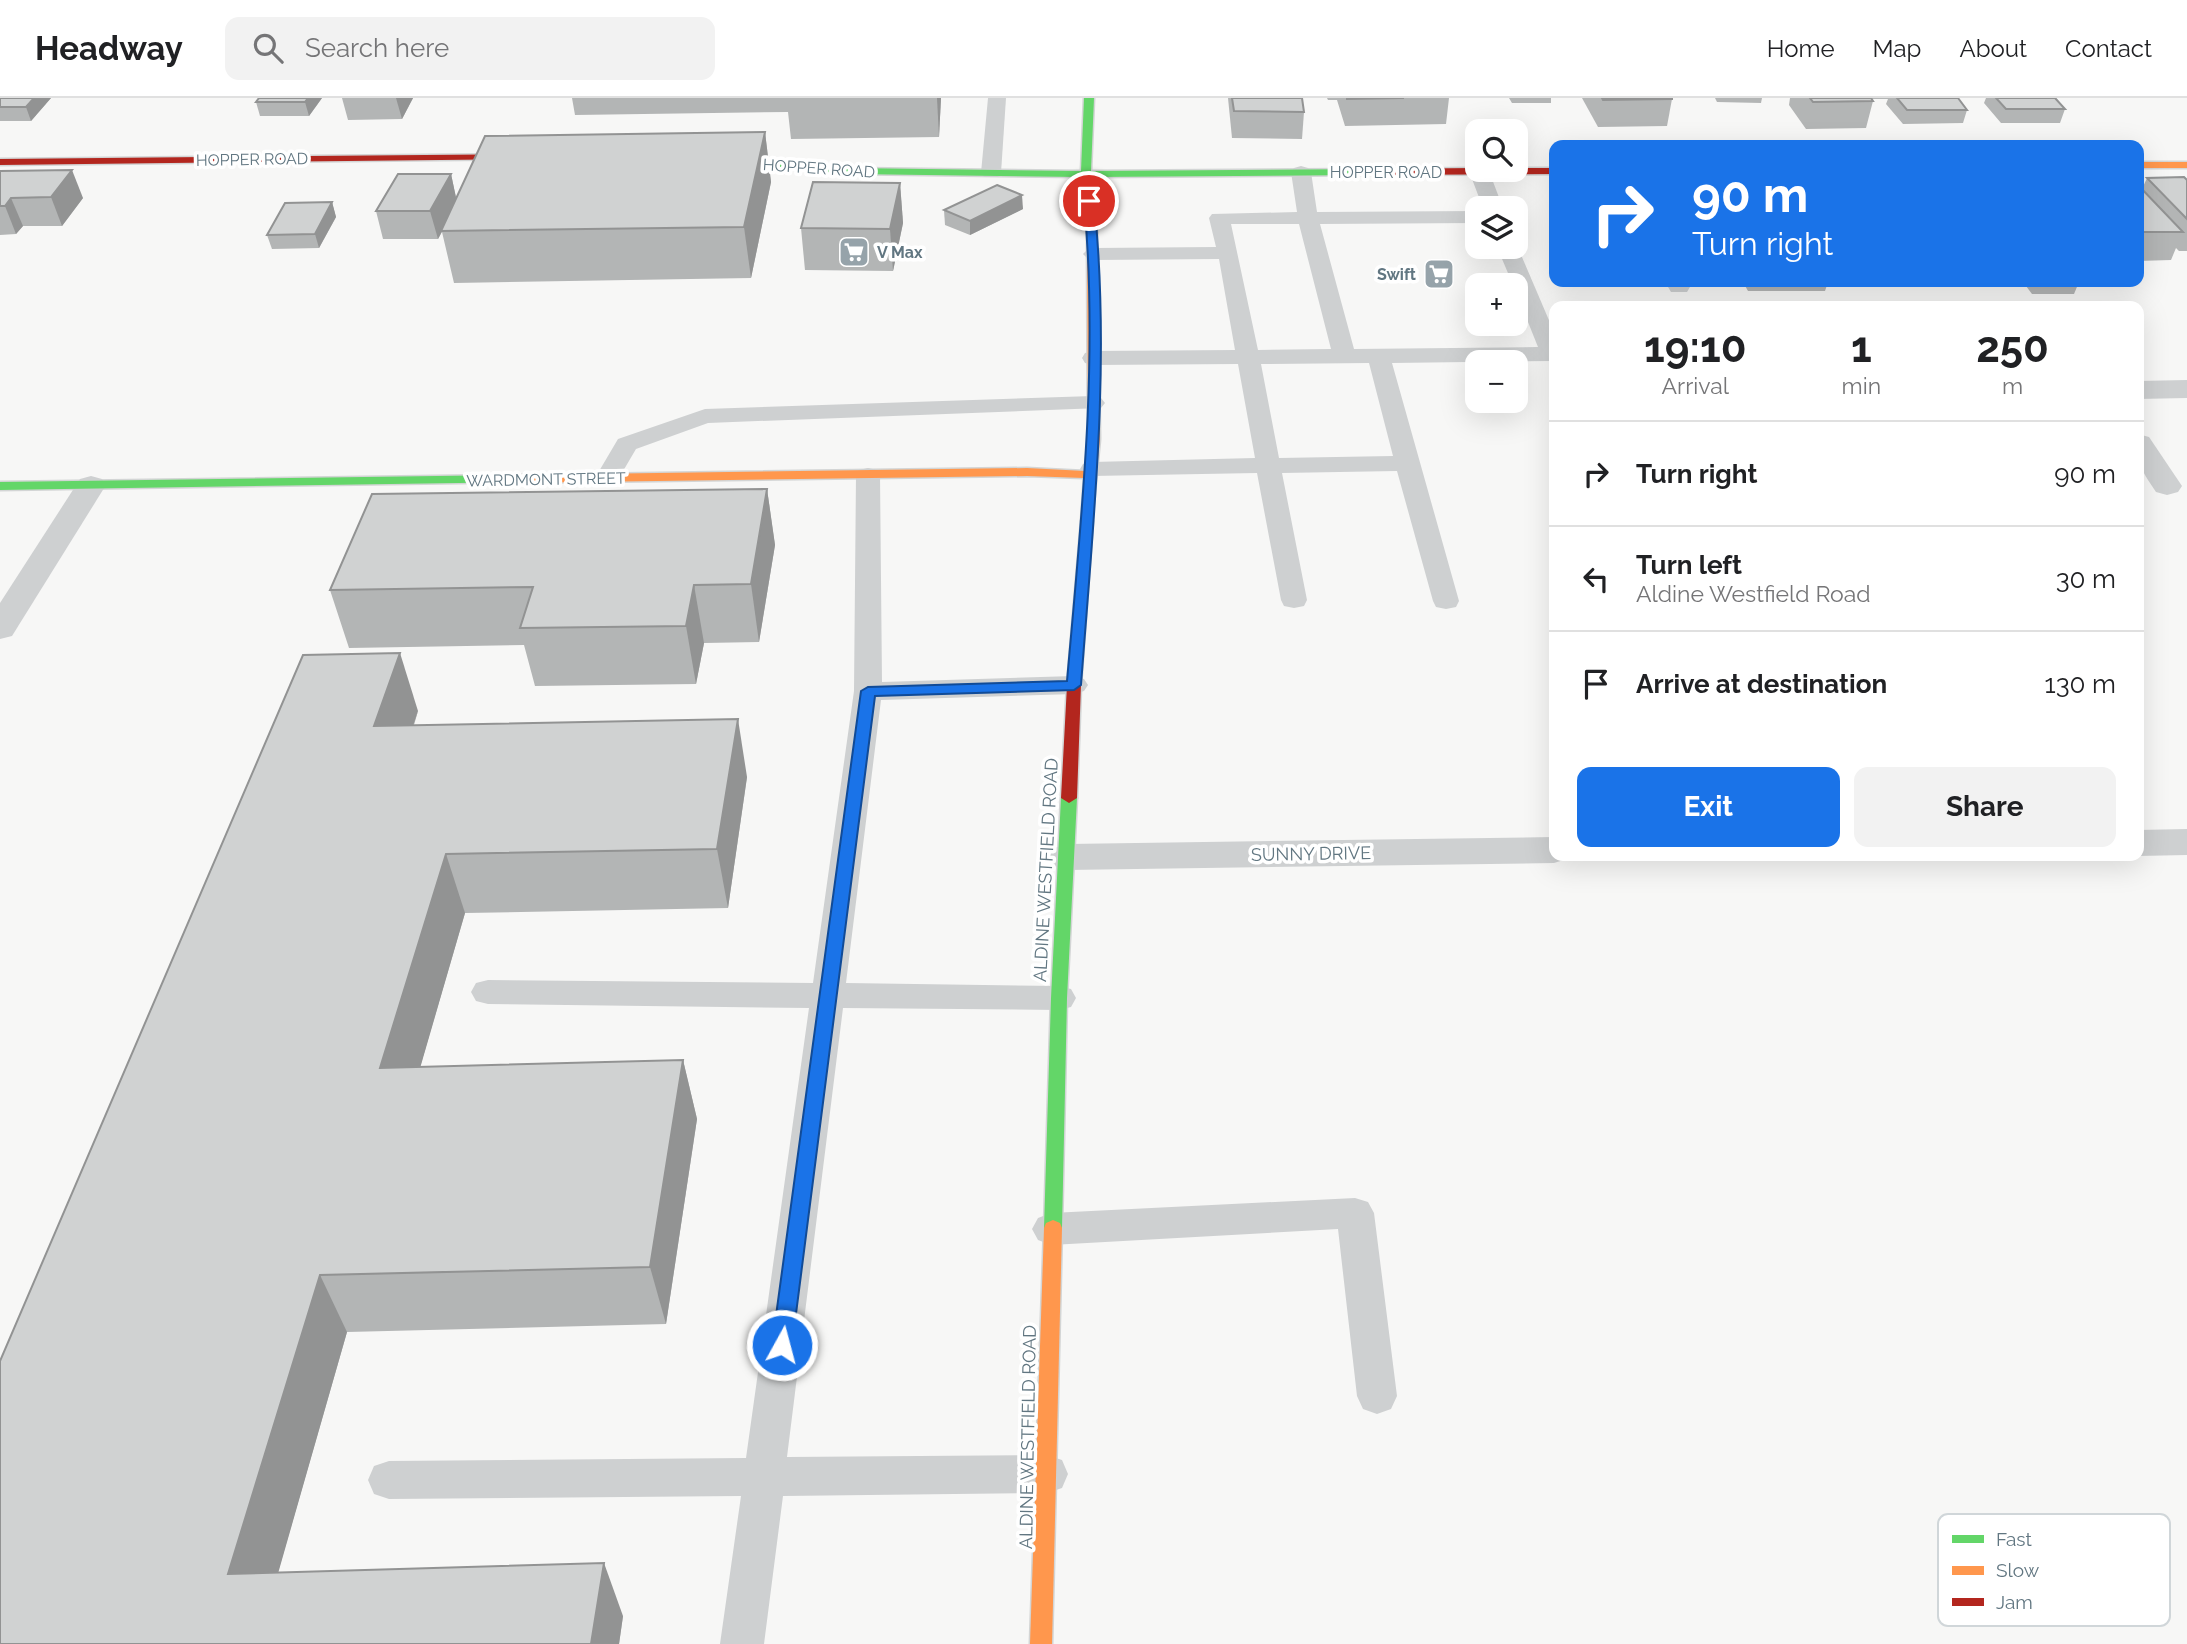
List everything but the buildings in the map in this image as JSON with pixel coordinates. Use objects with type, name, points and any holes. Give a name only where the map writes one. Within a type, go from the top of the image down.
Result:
[{"type":"main road","name":"ALDINE WESTFIELD ROAD","points":[[1041,1644],[1059,998],[1068,857],[1074,685],[1092,472],[1094,254],[1086,174],[1089,98]]},
{"type":"main road","name":"HOPPER ROAD","points":[[0,162],[538,155]]},
{"type":"main road","name":"HOPPER ROAD","points":[[701,159],[852,171],[1086,174],[1465,171]]},
{"type":"main road","points":[[2144,165],[2187,165]]},
{"type":"main road","name":"HOPPER ROAD","points":[[1528,171],[1549,171]]},
{"type":"main road","name":"WARDMONT STREET","points":[[0,486],[1092,472]]},
{"type":"street","points":[[2144,390],[2187,389]]},
{"type":"street","points":[[2144,452],[2167,486]]},
{"type":"street","points":[[0,629],[91,485]]},
{"type":"street","points":[[2144,843],[2187,842]]},
{"type":"street","name":"SUNNY DRIVE","points":[[1068,857],[1549,850]]},
{"type":"lane","points":[[991,173],[997,98]]},
{"type":"lane","points":[[1301,173],[1308,218],[1344,356]]},
{"type":"lane","points":[[1294,600],[1219,218],[1465,217]]},
{"type":"lane","points":[[1094,254],[1228,253]]},
{"type":"lane","points":[[1513,259],[1549,347]]},
{"type":"lane","points":[[1093,358],[1549,354]]},
{"type":"lane","points":[[1379,356],[1446,601]]},
{"type":"lane","points":[[607,478],[627,443],[705,416],[1093,403]]},
{"type":"lane","points":[[1092,472],[1268,464],[1407,463]]},
{"type":"lane","points":[[743,1644],[868,691],[868,475]]},
{"type":"lane","points":[[868,691],[1074,685]]},
{"type":"lane","points":[[488,992],[1059,998]]},
{"type":"lane","points":[[1051,1229],[1355,1213],[1377,1396]]},
{"type":"lane","points":[[389,1480],[764,1479],[1047,1474]]},
{"type":"traffic: fast","points":[[1089,98],[1086,174],[1092,233]]},
{"type":"traffic: fast","points":[[716,161],[852,171],[1086,174],[1367,172]]},
{"type":"traffic: fast","points":[[0,486],[515,479]]},
{"type":"traffic: fast","points":[[1053,1228],[1059,998],[1069,798]]},
{"type":"traffic: slow","points":[[2144,165],[2187,165]]},
{"type":"traffic: slow","points":[[1087,521],[1094,439],[1092,233]]},
{"type":"traffic: slow","points":[[515,479],[1027,472],[1092,475]]},
{"type":"traffic: slow","points":[[1041,1644],[1053,1228]]},
{"type":"traffic: jam","points":[[0,162],[526,156]]},
{"type":"traffic: jam","points":[[1367,172],[1549,171]]},
{"type":"traffic: jam","points":[[1069,798],[1074,685],[1087,521]]},
{"type":"place","name":"V Max","points":[[854,252]]},
{"type":"place","name":"Swift","points":[[1439,274]]},
{"type":"route","points":[[782,1345],[868,691],[1074,685],[1094,439],[1094,254],[1089,201]]}]
